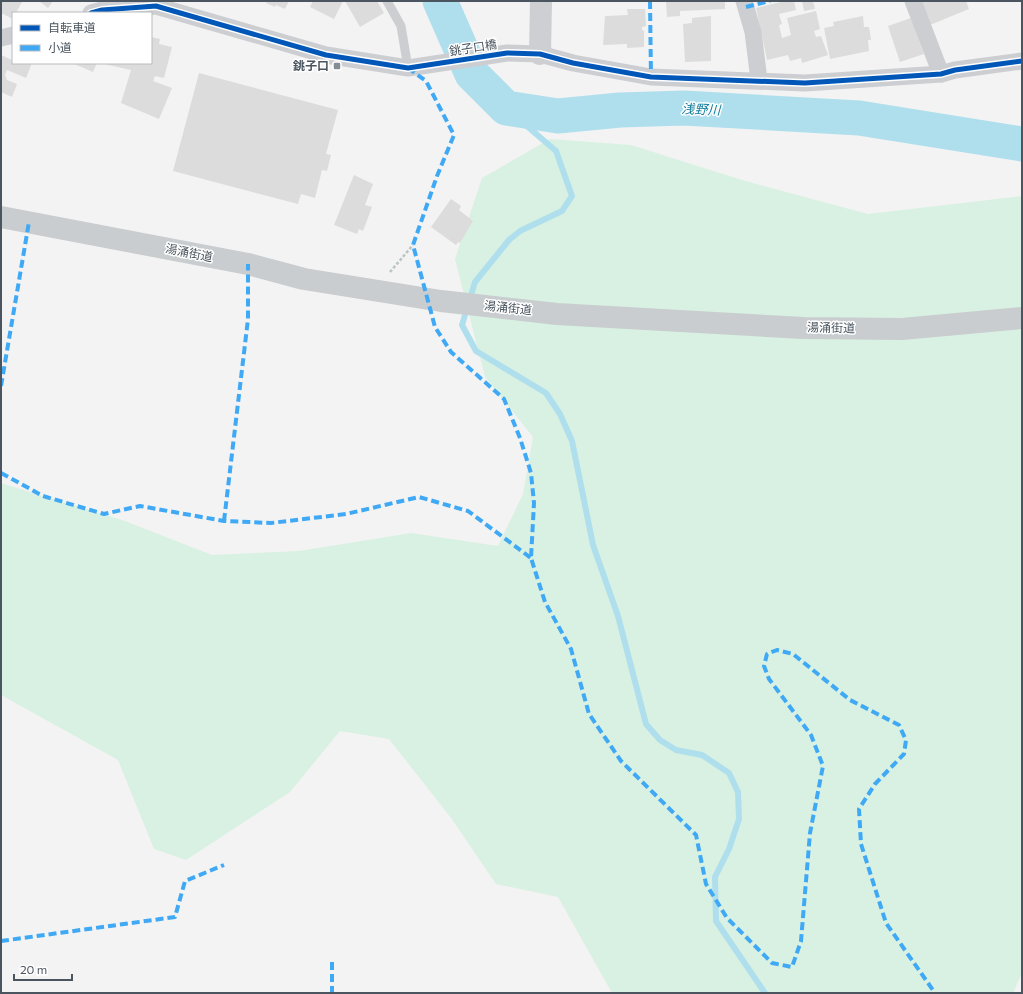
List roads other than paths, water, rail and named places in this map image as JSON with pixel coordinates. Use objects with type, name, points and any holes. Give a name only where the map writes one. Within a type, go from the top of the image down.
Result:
[{"type":"main road","name":"湯涌街道","points":[[1,217],[248,264],[304,279],[441,301],[557,314],[804,328],[902,329],[1022,318]]},
{"type":"street","points":[[540,54],[541,1]]},
{"type":"street","points":[[744,1],[753,32],[759,80]]},
{"type":"street","points":[[913,1],[941,74]]},
{"type":"street","name":"銚子口橋","points":[[95,12],[124,5],[156,6],[326,54],[408,68],[441,64],[507,52],[540,54],[573,64],[651,77],[759,80],[805,83],[941,74],[956,70],[1022,61]]},
{"type":"street","points":[[1,38],[12,35]]},
{"type":"lane","points":[[387,1],[401,26],[408,68]]},
{"type":"waterway","name":"浅野川","points":[[440,1],[472,74],[506,108],[558,116],[620,110],[684,108],[859,118],[1022,144]]},
{"type":"waterway","points":[[506,108],[556,151],[572,196],[562,211],[520,231],[509,240],[475,282],[462,325],[476,351],[546,393],[560,414],[572,441],[593,545],[618,616],[646,724],[660,740],[676,750],[702,755],[729,773],[738,792],[739,819],[729,849],[715,877],[716,921],[765,993]]},
{"type":"place","name":"銚子口","points":[[337,66]]}]
